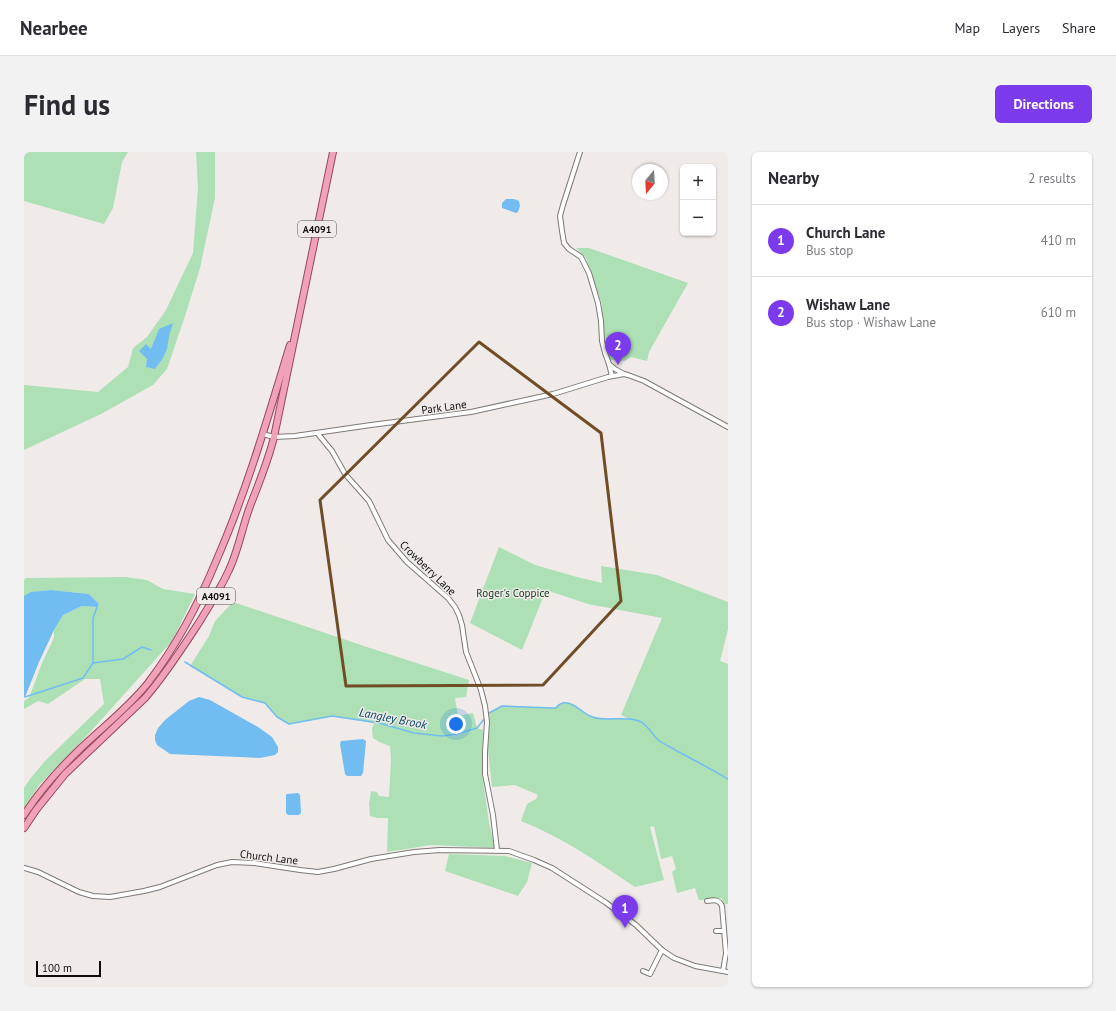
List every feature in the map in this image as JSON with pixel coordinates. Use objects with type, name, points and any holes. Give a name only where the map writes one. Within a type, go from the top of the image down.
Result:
[{"type":"main road","name":"A4091","points":[[24,828],[36,810],[66,774],[154,688],[191,635],[221,587],[229,571],[249,510],[269,458],[333,152]]},
{"type":"main road","name":"A4091","points":[[24,814],[44,788],[81,748],[116,718],[132,701],[158,668],[175,643],[199,600],[240,504],[263,434],[301,307]]},
{"type":"street","points":[[580,152],[560,216],[562,231],[564,243],[569,249],[581,257],[589,273],[598,303],[602,341],[612,376]]},
{"type":"street","points":[[609,364],[624,374],[628,374],[644,381],[728,427]]},
{"type":"street","name":"Park Lane","points":[[263,434],[274,437],[318,434],[372,425],[471,412],[553,394],[608,377],[624,374]]},
{"type":"street","name":"Crowberry Lane","points":[[318,434],[332,451],[345,474],[369,502],[388,540],[407,562],[448,598],[459,615],[466,652],[481,690],[485,706],[487,722],[484,752],[484,774],[493,815],[497,850]]},
{"type":"street","name":"Church Lane","points":[[24,868],[38,872],[86,894],[110,897],[160,887],[218,865],[232,862],[254,863],[318,872],[371,859],[414,852],[440,850],[497,850],[516,853],[552,868],[622,914],[662,950],[674,958],[687,963],[726,972]]},
{"type":"street","points":[[707,901],[714,900],[721,902],[726,953],[726,972]]},
{"type":"street","points":[[716,931],[724,931]]},
{"type":"street","points":[[643,971],[650,974],[662,950]]},
{"type":"highlighted area","points":[[479,342],[601,433],[621,601],[543,685],[346,686],[320,500]]},
{"type":"green space","points":[[24,152],[128,152],[122,162],[113,208],[104,224],[24,201]]},
{"type":"green space","points":[[196,152],[215,152],[215,198],[200,268],[167,369],[153,385],[101,414],[24,450],[24,385],[98,392],[128,367],[133,348],[147,337],[166,310],[193,253],[198,188]]},
{"type":"green space","points":[[576,248],[589,248],[688,283],[649,352],[647,361],[631,357],[625,361],[610,360],[603,328],[602,304],[586,258]]},
{"type":"green space","name":"Roger's Coppice","points":[[499,547],[535,565],[577,577],[602,583],[601,566],[657,575],[728,602],[728,629],[720,661],[728,664],[728,904],[723,904],[722,898],[699,900],[695,888],[677,893],[672,872],[676,869],[672,856],[661,859],[654,826],[650,827],[664,880],[635,887],[566,843],[521,821],[527,804],[536,799],[538,795],[515,785],[492,787],[488,750],[489,713],[502,706],[556,708],[560,704],[568,703],[590,716],[603,719],[629,719],[621,715],[662,618],[588,604],[546,590],[522,650],[470,623]]},
{"type":"green space","points":[[125,577],[147,580],[163,589],[195,594],[172,641],[83,740],[40,784],[24,808],[24,788],[30,779],[45,761],[104,704],[100,679],[85,679],[48,704],[38,701],[24,709],[24,701],[29,698],[42,663],[54,638],[54,630],[63,615],[82,606],[96,607],[99,604],[89,594],[64,591],[39,591],[24,596],[24,580],[26,578]]},
{"type":"green space","points":[[233,602],[469,680],[466,697],[455,698],[458,716],[473,713],[477,728],[483,730],[482,773],[489,823],[495,848],[431,845],[387,852],[388,818],[377,818],[370,816],[369,804],[371,791],[377,792],[379,796],[389,797],[391,760],[390,746],[373,738],[372,729],[374,723],[332,716],[289,724],[277,717],[265,703],[242,697],[190,666],[209,636],[215,621]]},
{"type":"green space","points":[[449,854],[505,856],[532,863],[527,882],[518,896],[445,871]]},
{"type":"water","points":[[506,199],[514,199],[519,201],[520,206],[518,212],[516,213],[502,208],[502,203]]},
{"type":"water","points":[[173,323],[167,349],[163,358],[155,369],[146,367],[147,359],[139,351],[146,344],[151,349],[159,329]]},
{"type":"water","points":[[51,590],[89,594],[99,604],[97,607],[82,606],[63,615],[54,630],[24,697],[24,596],[31,592]]},
{"type":"water","points":[[199,697],[210,700],[258,727],[272,737],[278,747],[278,752],[275,755],[260,758],[170,754],[157,745],[155,735],[158,728],[165,720],[189,701]]},
{"type":"water","points":[[363,739],[366,741],[363,773],[361,776],[347,776],[345,774],[340,744],[341,741]]},
{"type":"water","points":[[298,793],[300,795],[301,813],[299,815],[288,815],[286,813],[286,795]]},
{"type":"waterway","name":"Langley Brook","points":[[97,607],[93,618],[93,663],[123,659],[142,647],[151,650]]},
{"type":"waterway","name":"Langley Brook","points":[[185,662],[242,697],[265,703],[277,717],[289,724],[332,716],[379,723],[414,733],[442,736],[457,734],[477,728],[485,718]]},
{"type":"waterway","points":[[25,697],[83,678],[93,663]]},
{"type":"waterway","name":"Langley Brook","points":[[487,715],[502,706],[556,708],[560,704],[569,703],[586,714],[596,718],[633,719],[642,722],[658,740],[728,779]]},
{"type":"place","name":"Wishaw Lane","points":[[618,365]]},
{"type":"place","name":"Church Lane","points":[[625,928]]}]
